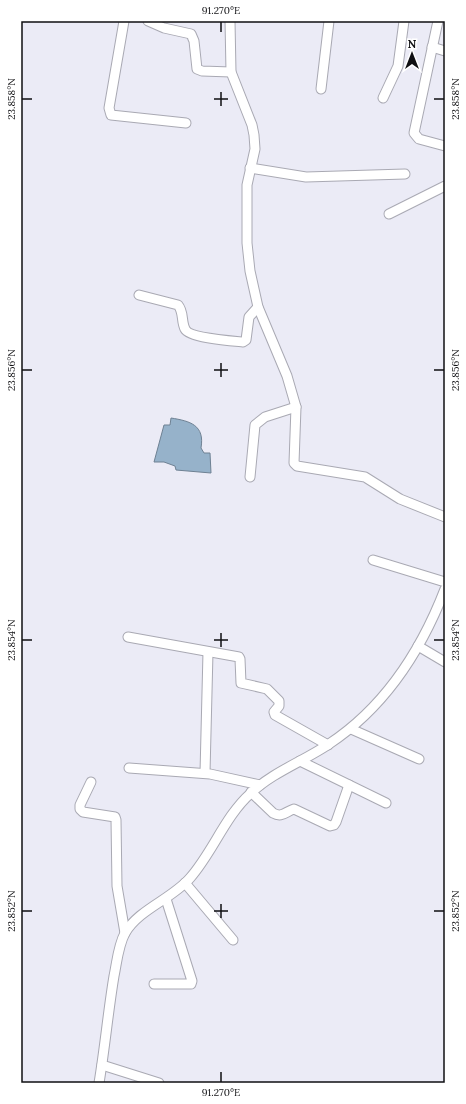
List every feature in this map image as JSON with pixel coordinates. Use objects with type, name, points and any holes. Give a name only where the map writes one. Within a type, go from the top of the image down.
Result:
[{"type":"street","points":[[124,21],[109,112],[115,117],[186,123]]},
{"type":"street","points":[[148,21],[164,28],[191,34],[194,41],[197,69],[202,71],[231,72]]},
{"type":"street","points":[[230,21],[231,72],[252,125],[255,149],[247,185],[247,243],[250,271],[258,307],[287,376],[296,407],[294,462],[297,466],[365,477],[400,499],[445,516]]},
{"type":"street","points":[[321,89],[328,21]]},
{"type":"street","points":[[383,98],[398,66],[404,21]]},
{"type":"street","points":[[438,21],[414,133],[419,139],[445,146]]},
{"type":"street","points":[[432,47],[445,51]]},
{"type":"street","points":[[250,168],[306,177],[405,174]]},
{"type":"street","points":[[389,214],[445,186]]},
{"type":"street","points":[[139,295],[178,305],[181,308],[185,328],[191,334],[243,342],[246,340],[249,317],[258,307]]},
{"type":"street","points":[[250,477],[255,425],[265,417],[296,407]]},
{"type":"street","points":[[373,560],[445,582]]},
{"type":"street","points":[[99,1083],[108,1008],[119,947],[125,933],[140,917],[166,899],[185,883],[204,860],[237,807],[251,792],[260,785],[328,745],[351,729],[380,701],[418,646],[433,619],[445,589]]},
{"type":"street","points":[[128,637],[239,657],[241,683],[267,689],[279,701],[279,706],[274,712],[275,716],[328,745]]},
{"type":"street","points":[[418,646],[445,662]]},
{"type":"street","points":[[205,773],[208,652]]},
{"type":"street","points":[[351,729],[419,759]]},
{"type":"street","points":[[300,761],[386,803]]},
{"type":"street","points":[[129,768],[205,773],[260,785]]},
{"type":"street","points":[[91,782],[80,805],[80,810],[83,812],[115,817],[117,886],[125,933]]},
{"type":"street","points":[[251,792],[277,815],[284,815],[294,809],[330,826],[334,825],[336,822],[349,785]]},
{"type":"street","points":[[185,883],[233,940]]},
{"type":"street","points":[[154,984],[185,985],[191,984],[192,980],[166,899]]},
{"type":"street","points":[[102,1064],[159,1083]]},
{"type":"water","points":[[171,418],[190,423],[198,429],[202,440],[201,448],[204,453],[210,453],[211,473],[176,470],[175,466],[164,462],[154,462],[164,425],[170,425]]}]
